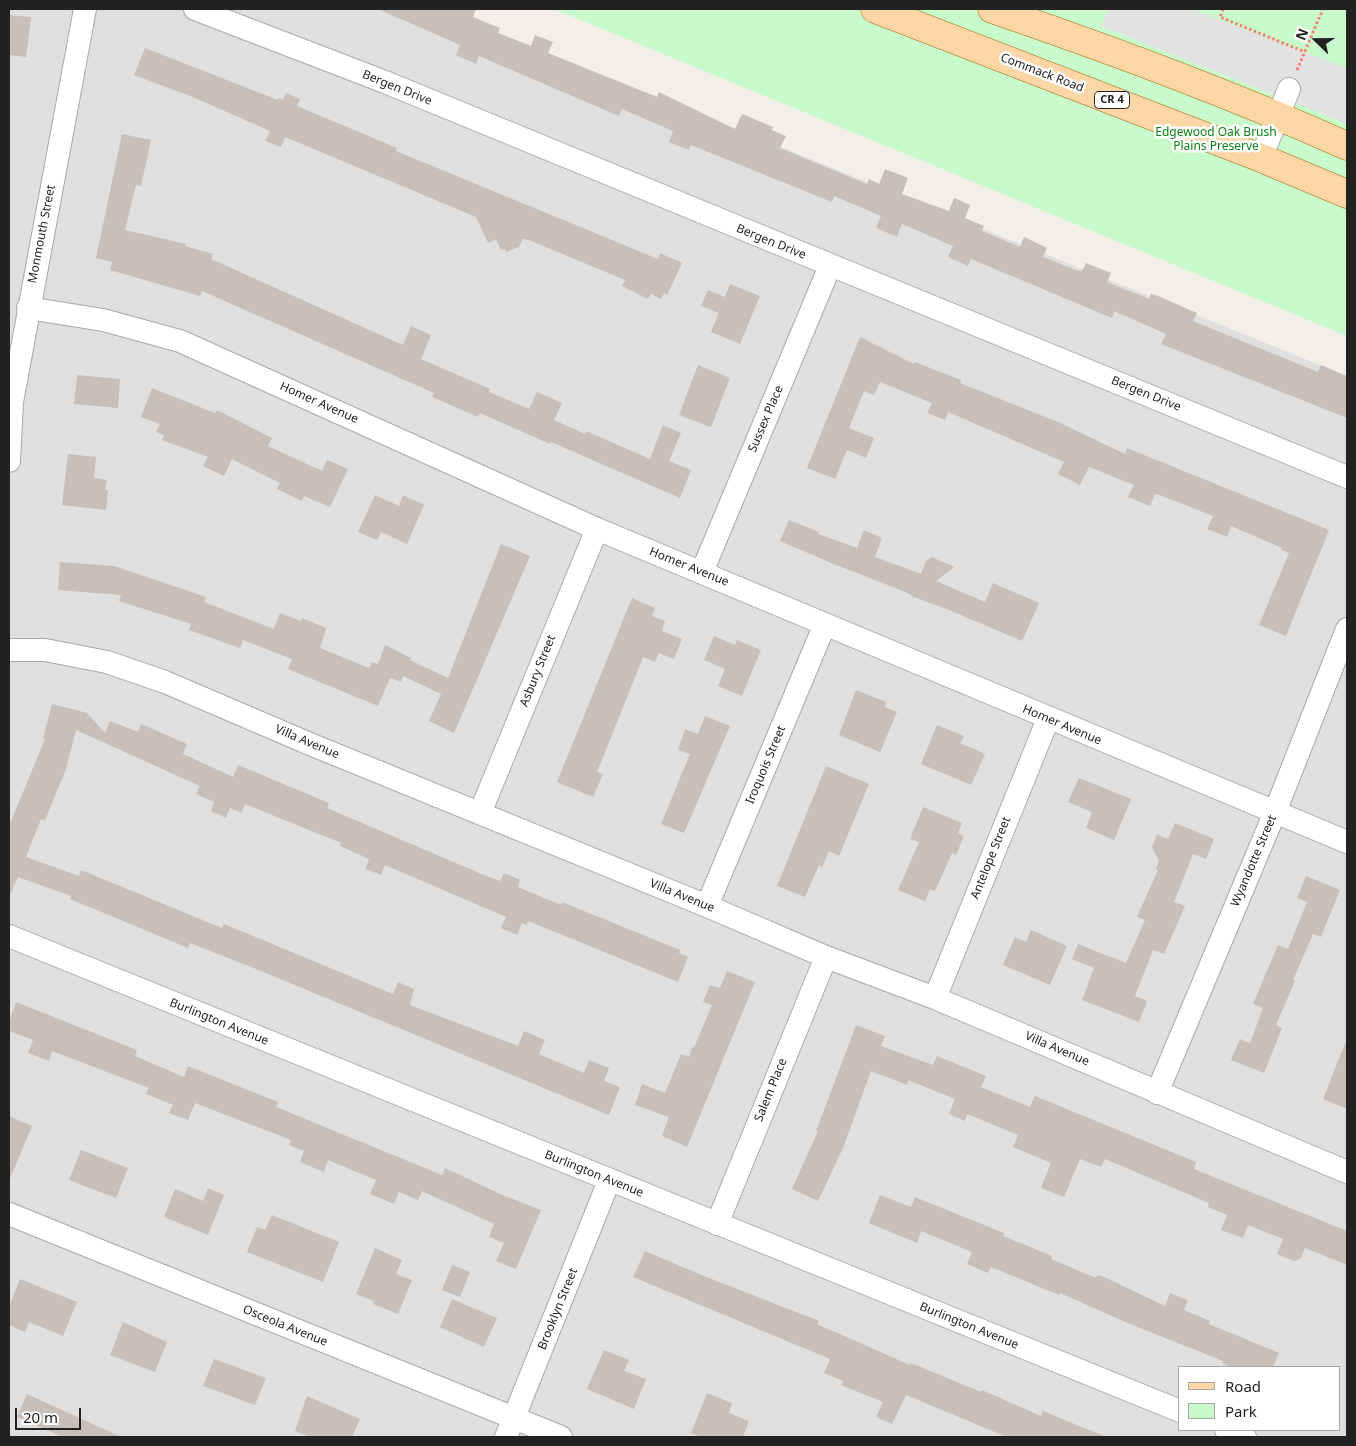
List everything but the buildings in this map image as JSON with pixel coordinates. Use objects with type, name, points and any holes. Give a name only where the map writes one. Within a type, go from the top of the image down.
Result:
[{"type":"main road","name":"Commack Road","points":[[875,9],[1261,158],[1347,194]]},
{"type":"main road","points":[[992,9],[1083,40],[1278,115],[1347,146]]},
{"type":"street","name":"Monmouth Street","points":[[9,461],[12,402],[85,9]]},
{"type":"street","name":"Bergen Drive","points":[[195,9],[385,82],[1347,477]]},
{"type":"street","points":[[1261,158],[1289,89]]},
{"type":"street","name":"Sussex Place","points":[[702,572],[830,266]]},
{"type":"street","name":"Homer Avenue","points":[[28,308],[103,320],[180,341],[597,530],[702,572],[1048,719],[1347,842]]},
{"type":"street","name":"Asbury Street","points":[[480,813],[597,530]]},
{"type":"street","name":"Iroquois Street","points":[[708,906],[825,624]]},
{"type":"street","name":"Wyandotte Street","points":[[1157,1093],[1275,812],[1347,629]]},
{"type":"street","name":"Villa Avenue","points":[[9,650],[44,650],[108,662],[165,682],[310,744],[708,906],[826,957],[935,998],[1347,1172]]},
{"type":"street","name":"Antelope Street","points":[[935,998],[1048,719]]},
{"type":"street","name":"Burlington Avenue","points":[[9,936],[1178,1410]]},
{"type":"street","name":"Salem Place","points":[[717,1224],[826,957]]},
{"type":"street","name":"Brooklyn Street","points":[[510,1428],[609,1181]]},
{"type":"street","name":"Osceola Avenue","points":[[9,1214],[510,1428],[561,1437]]},
{"type":"street","points":[[1229,1431],[1245,1437]]},
{"type":"path","points":[[1223,9],[1220,17],[1305,52],[1323,9]]},
{"type":"shaded area","points":[[9,9],[439,9],[1347,376],[1347,1437],[9,1437]]},
{"type":"shaded area","points":[[1109,9],[1192,9],[1347,68],[1347,124],[1101,26]]},
{"type":"green space","name":"Edgewood Oak Brush Plains Preserve","points":[[554,9],[1347,9],[1347,336]]}]
